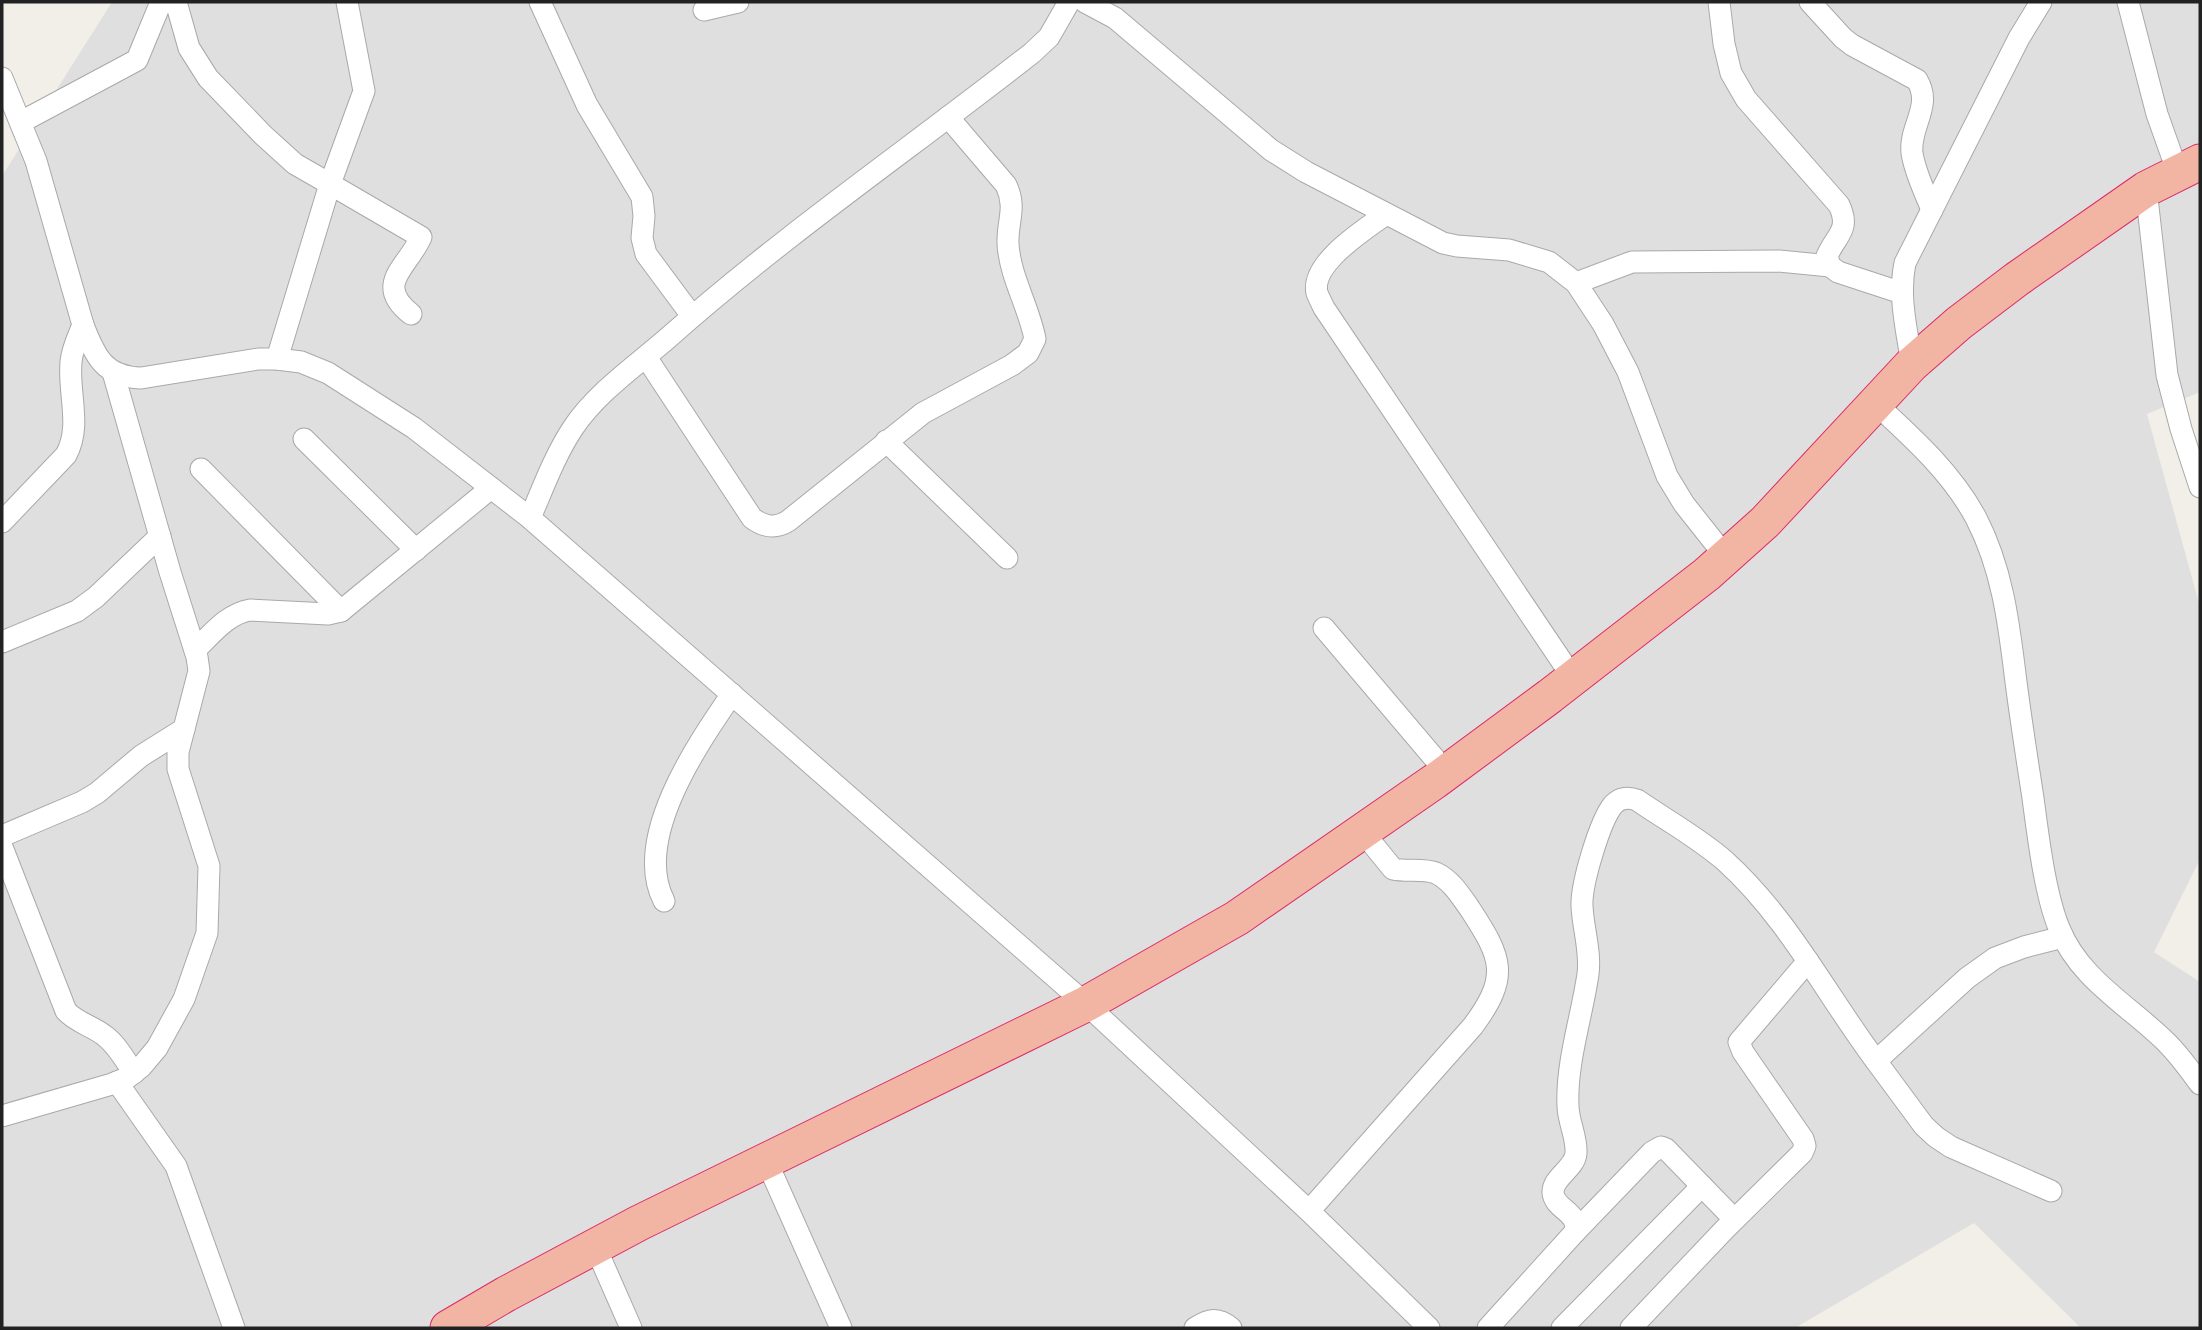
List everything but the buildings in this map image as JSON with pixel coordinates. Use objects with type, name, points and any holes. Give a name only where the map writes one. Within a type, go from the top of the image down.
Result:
[{"type":"highway","points":[[448,1328],[595,1246],[1086,1004],[1237,918],[1446,772],[1573,678],[1726,557],[1765,522],[1912,365],[1959,323],[2146,189],[2189,167]]},
{"type":"street","points":[[21,122],[136,60],[161,2]]},
{"type":"street","points":[[176,2],[190,48],[208,78],[263,135],[295,163],[419,233],[421,237],[398,272],[393,285],[394,296],[411,314]]},
{"type":"street","points":[[277,359],[330,184],[364,91],[347,2]]},
{"type":"street","points":[[540,2],[587,105],[642,197],[642,237],[646,254],[692,316]]},
{"type":"street","points":[[704,10],[738,2]]},
{"type":"street","points":[[530,518],[556,457],[574,426],[602,396],[692,316],[850,190],[1022,61],[1049,37],[1069,2]]},
{"type":"street","points":[[1085,2],[1115,18],[1271,150],[1306,172],[1443,243],[1508,250],[1549,262],[1576,283],[1603,324],[1628,372],[1667,476],[1684,504],[1726,557]]},
{"type":"street","points":[[1719,2],[1731,73],[1746,99],[1839,205],[1845,217],[1844,227],[1827,257],[1830,266]]},
{"type":"street","points":[[1810,2],[1843,38],[1917,80],[1923,89],[1924,101],[1912,152],[1932,210]]},
{"type":"street","points":[[1912,365],[1901,281],[1905,263],[2019,38],[2040,2]]},
{"type":"street","points":[[2128,2],[2157,114],[2189,167]]},
{"type":"street","points":[[2,78],[36,161],[83,325],[92,349],[100,361],[125,378],[141,378],[258,359],[301,362],[328,373],[414,428],[530,518],[1086,1004],[1309,1211],[1429,1328]]},
{"type":"street","points":[[646,357],[752,518],[771,527],[788,521],[923,413],[1012,365],[1028,353],[1035,339],[1010,262],[1008,242],[1012,198],[1006,185],[948,117]]},
{"type":"street","points":[[2146,189],[2167,375],[2200,487]]},
{"type":"street","points":[[1386,214],[1343,246],[1326,264],[1318,278],[1317,292],[1324,309],[1573,678]]},
{"type":"street","points":[[1576,283],[1632,262],[1779,261],[1830,266],[1838,272],[1902,293]]},
{"type":"street","points":[[2,522],[66,455],[72,443],[74,431],[71,360],[83,325]]},
{"type":"street","points":[[2,1116],[125,1077],[157,1048],[184,999],[207,933],[209,866],[178,769],[178,752],[199,671],[113,372]]},
{"type":"street","points":[[1875,403],[1917,442],[1949,479],[1976,517],[1994,561],[2008,614],[2036,823],[2051,902],[2063,937],[2081,967],[2168,1044],[2200,1084]]},
{"type":"street","points":[[304,439],[416,550]]},
{"type":"street","points":[[886,442],[1007,558]]},
{"type":"street","points":[[201,469],[341,611]]},
{"type":"street","points":[[195,650],[238,612],[250,610],[328,614],[341,611],[491,488]]},
{"type":"street","points":[[2,642],[77,611],[96,597],[160,536]]},
{"type":"street","points":[[1324,628],[1446,772]]},
{"type":"street","points":[[664,901],[657,888],[655,870],[657,847],[664,820],[679,780],[699,742],[732,694]]},
{"type":"street","points":[[2,836],[82,802],[97,793],[141,756],[184,729]]},
{"type":"street","points":[[1575,1232],[1575,1219],[1555,1198],[1553,1192],[1555,1184],[1574,1161],[1576,1153],[1567,1106],[1588,971],[1589,950],[1582,905],[1584,880],[1613,805],[1630,797],[1724,860],[1755,891],[1808,961],[1846,1021],[1924,1126],[1951,1147],[2051,1191]]},
{"type":"street","points":[[1309,1211],[1473,1026],[1490,1002],[1497,982],[1497,960],[1490,940],[1457,890],[1448,880],[1430,871],[1393,869],[1362,831]]},
{"type":"street","points":[[2,848],[66,1011],[114,1044],[125,1077],[176,1166],[234,1328]]},
{"type":"street","points":[[1876,1061],[1967,978],[1995,958],[2063,937]]},
{"type":"street","points":[[1631,1328],[1734,1219],[1797,1160],[1805,1146],[1803,1139],[1742,1052],[1739,1042],[1808,961]]},
{"type":"street","points":[[1488,1328],[1575,1232],[1657,1148],[1667,1149],[1734,1219]]},
{"type":"street","points":[[766,1160],[841,1328]]},
{"type":"street","points":[[1562,1328],[1702,1186]]},
{"type":"street","points":[[595,1246],[631,1328]]},
{"type":"street","points":[[1195,1328],[1208,1320],[1217,1319],[1231,1328]]},
{"type":"shaded area","points":[[112,2],[2200,2],[2200,392],[2147,414],[2200,607],[2200,859],[2154,952],[2200,982],[2200,1328],[2081,1328],[1974,1223],[1795,1328],[2,1328],[2,176]]}]
